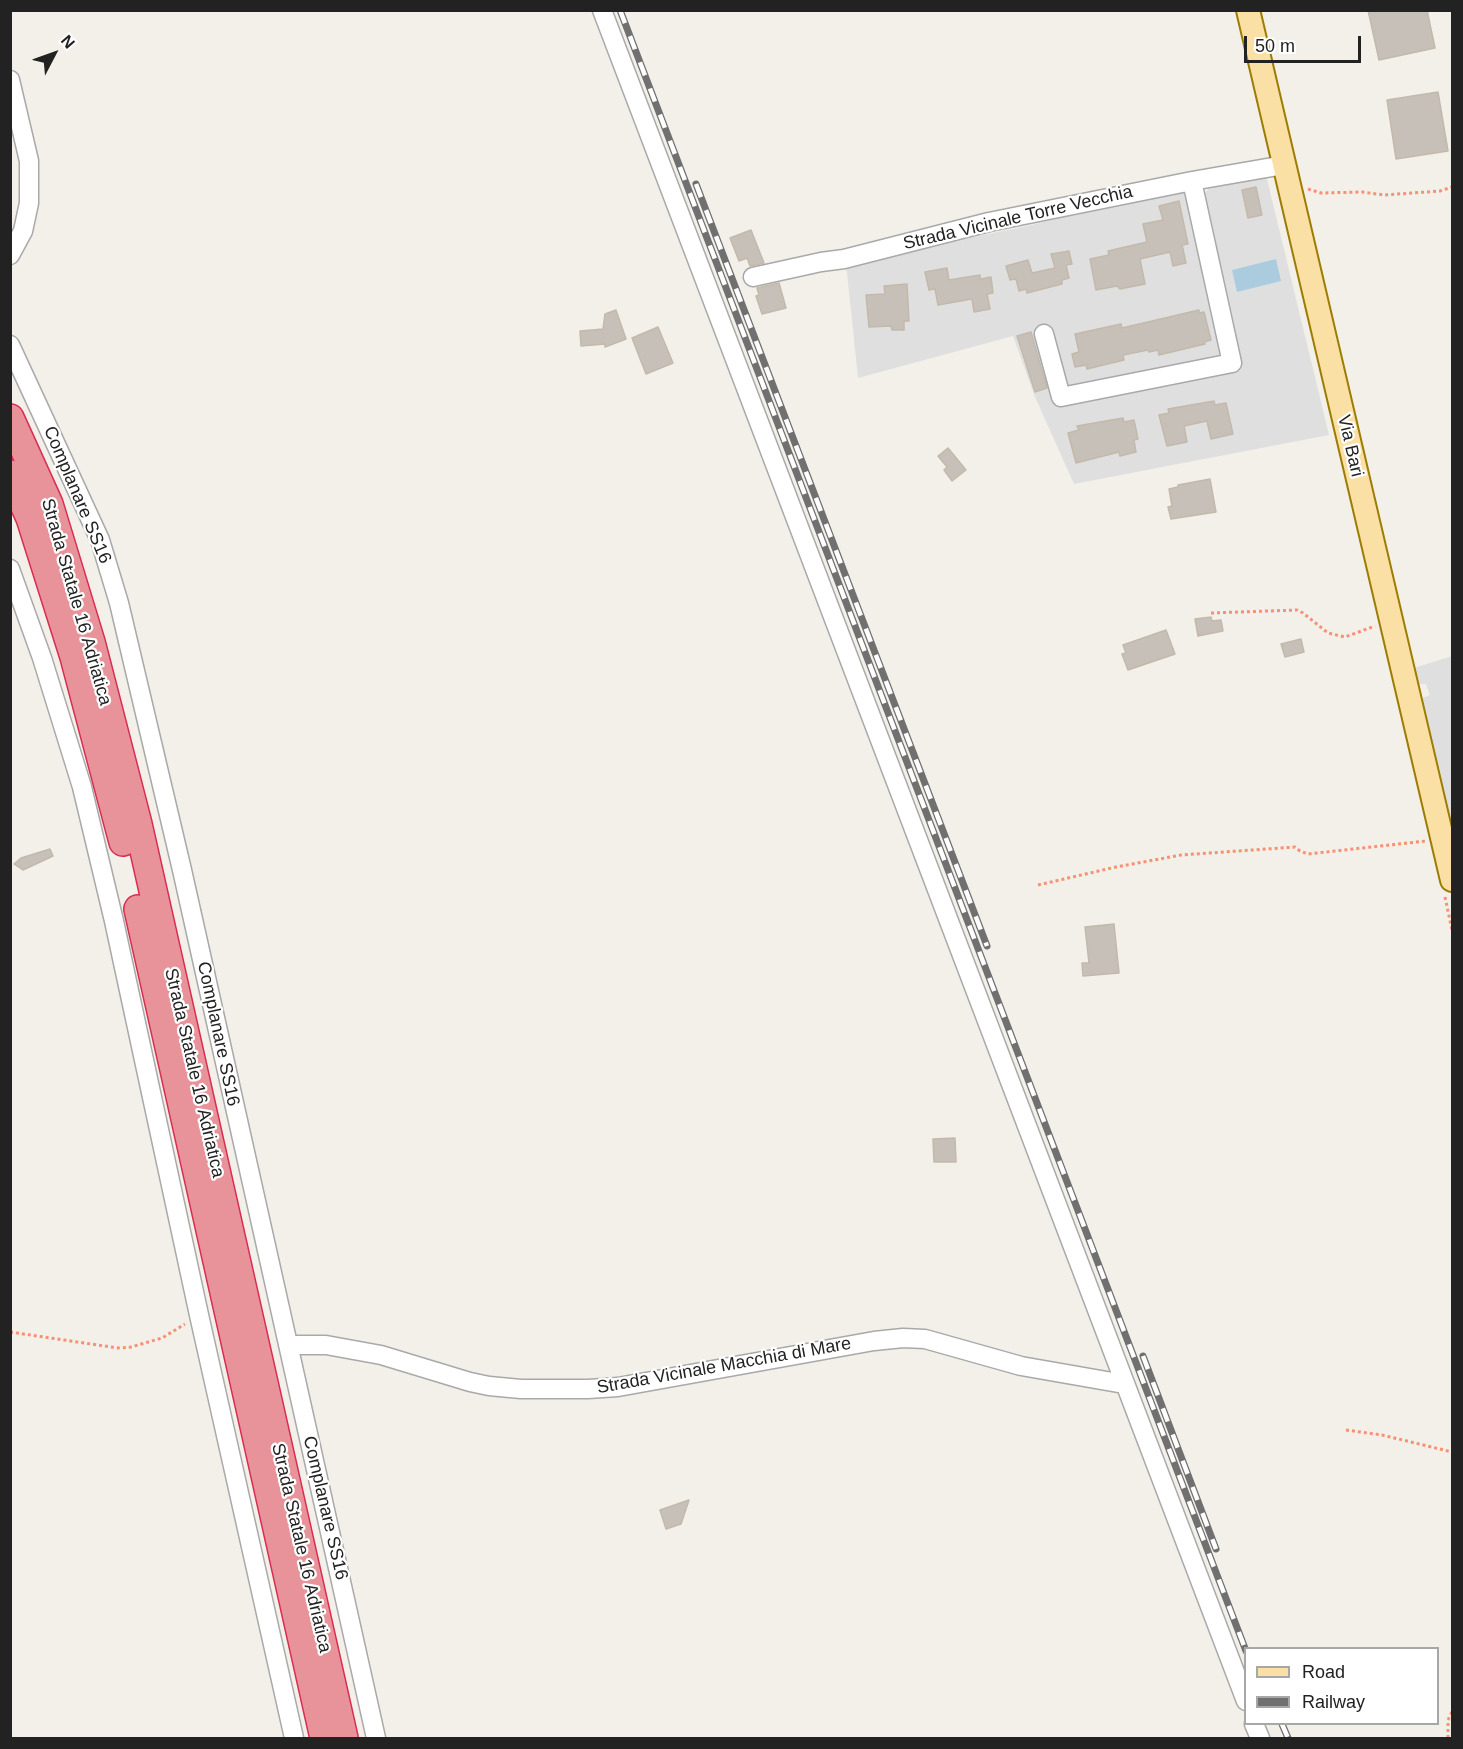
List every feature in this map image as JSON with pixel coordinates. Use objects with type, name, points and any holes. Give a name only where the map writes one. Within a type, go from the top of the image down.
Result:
[{"type":"highway","name":"Strada Statale 16 Adriatica","points":[[10,418],[49,504],[91,642],[138,824],[344,1738]]},
{"type":"highway","name":"Strada Statale 16 Adriatica","points":[[10,474],[30,518],[74,657],[120,830],[324,1738]]},
{"type":"main road","name":"Via Bari","points":[[1248,10],[1452,880]]},
{"type":"street","points":[[602,10],[1244,1698]]},
{"type":"street","points":[[10,80],[29,161],[29,203],[23,231],[10,255]]},
{"type":"street","name":"Strada Vicinale Torre Vecchia","points":[[753,277],[844,259],[990,222],[1192,180],[1284,165]]},
{"type":"street","points":[[1044,334],[1060,397],[1232,363],[1192,180]]},
{"type":"street","name":"Complanare SS16","points":[[10,345],[100,540],[119,603],[182,870],[376,1738]]},
{"type":"street","points":[[10,569],[42,658],[82,787],[114,921],[199,1316],[294,1738]]},
{"type":"street","name":"Strada Vicinale Macchia di Mare","points":[[288,1345],[326,1345],[381,1355],[489,1386],[521,1389],[588,1389],[618,1388],[874,1341],[903,1338],[925,1340],[1021,1366],[1124,1384]]},
{"type":"path","points":[[1301,188],[1321,193],[1362,192],[1384,195],[1440,191],[1452,187]]},
{"type":"path","points":[[1211,613],[1298,610],[1328,633],[1345,637],[1391,620]]},
{"type":"path","points":[[1038,885],[1181,855],[1295,847],[1308,854],[1420,843],[1442,837]]},
{"type":"path","points":[[10,1332],[125,1347],[162,1338],[199,1316]]},
{"type":"path","points":[[1346,1430],[1382,1435],[1452,1452]]},
{"type":"path","points":[[1448,1738],[1448,1720],[1452,1712]]},
{"type":"shaded area","points":[[1266,175],[1329,435],[1074,484],[1035,397],[1013,336],[858,378],[846,263],[1027,226],[1185,188],[1206,205],[1204,194],[1212,185]]},
{"type":"shaded area","points":[[1452,656],[1452,829],[1420,699],[1430,695],[1426,684],[1418,684],[1414,668]]},
{"type":"water","points":[[1276,259],[1281,281],[1237,292],[1232,270]]},
{"type":"building","points":[[1368,10],[1427,10],[1435,48],[1379,60]]},
{"type":"building","points":[[1438,92],[1448,151],[1396,159],[1387,100]]},
{"type":"building","points":[[1256,187],[1262,215],[1248,218],[1242,190]]},
{"type":"building","points":[[1179,201],[1188,244],[1182,245],[1186,263],[1173,266],[1170,252],[1140,259],[1145,284],[1120,289],[1117,286],[1096,290],[1090,259],[1109,255],[1108,251],[1147,242],[1143,224],[1163,220],[1159,206]]},
{"type":"building","points":[[751,230],[764,263],[750,266],[747,258],[739,261],[730,238]]},
{"type":"building","points":[[1069,251],[1072,264],[1066,265],[1069,278],[1062,280],[1062,284],[1027,293],[1026,289],[1019,291],[1016,279],[1010,280],[1006,266],[1028,260],[1032,273],[1055,268],[1051,254]]},
{"type":"building","points":[[947,268],[949,280],[980,275],[980,279],[991,277],[993,293],[987,294],[990,309],[974,312],[972,299],[938,305],[935,289],[929,290],[925,272]]},
{"type":"building","points":[[779,283],[786,308],[762,314],[756,296],[759,295],[757,288]]},
{"type":"building","points":[[907,284],[909,321],[904,321],[904,330],[892,330],[891,326],[869,327],[866,295],[885,294],[884,286]]},
{"type":"building","points":[[616,310],[626,339],[605,347],[605,344],[581,346],[580,331],[603,329],[605,314]]},
{"type":"building","points":[[1199,310],[1199,313],[1204,312],[1211,340],[1204,342],[1205,344],[1159,355],[1158,350],[1149,352],[1148,350],[1123,355],[1124,360],[1087,369],[1086,365],[1075,367],[1072,354],[1079,352],[1075,334],[1121,324],[1122,328]]},
{"type":"building","points":[[658,327],[673,363],[646,374],[632,338]]},
{"type":"building","points":[[1031,332],[1047,388],[1035,392],[1017,336]]},
{"type":"building","points":[[1214,401],[1215,405],[1226,403],[1233,434],[1211,439],[1207,421],[1184,426],[1187,442],[1167,446],[1159,415],[1169,413],[1168,409]]},
{"type":"building","points":[[1123,418],[1124,422],[1134,420],[1138,439],[1134,440],[1136,452],[1120,456],[1119,452],[1076,463],[1068,433],[1079,430],[1077,426]]},
{"type":"building","points":[[948,448],[966,470],[952,481],[944,470],[947,467],[938,456]]},
{"type":"building","points":[[1210,479],[1216,512],[1171,519],[1168,507],[1172,506],[1169,489]]},
{"type":"building","points":[[1211,617],[1212,621],[1221,620],[1223,631],[1198,636],[1195,619]]},
{"type":"building","points":[[1166,630],[1175,654],[1128,670],[1122,654],[1126,653],[1123,645]]},
{"type":"building","points":[[1301,639],[1304,652],[1285,657],[1281,644]]},
{"type":"building","points":[[50,849],[53,856],[23,870],[14,864],[21,858]]},
{"type":"building","points":[[1114,924],[1119,973],[1083,976],[1082,963],[1089,963],[1085,927]]},
{"type":"building","points":[[955,1138],[956,1162],[934,1162],[933,1139]]},
{"type":"building","points":[[689,1500],[681,1524],[666,1529],[660,1510]]},
{"type":"railway","points":[[620,10],[1244,1647]]},
{"type":"railway","points":[[696,184],[987,946]]},
{"type":"railway","points":[[1143,1356],[1216,1549]]},
{"type":"railway","points":[[1282,1725],[1288,1738]]}]
